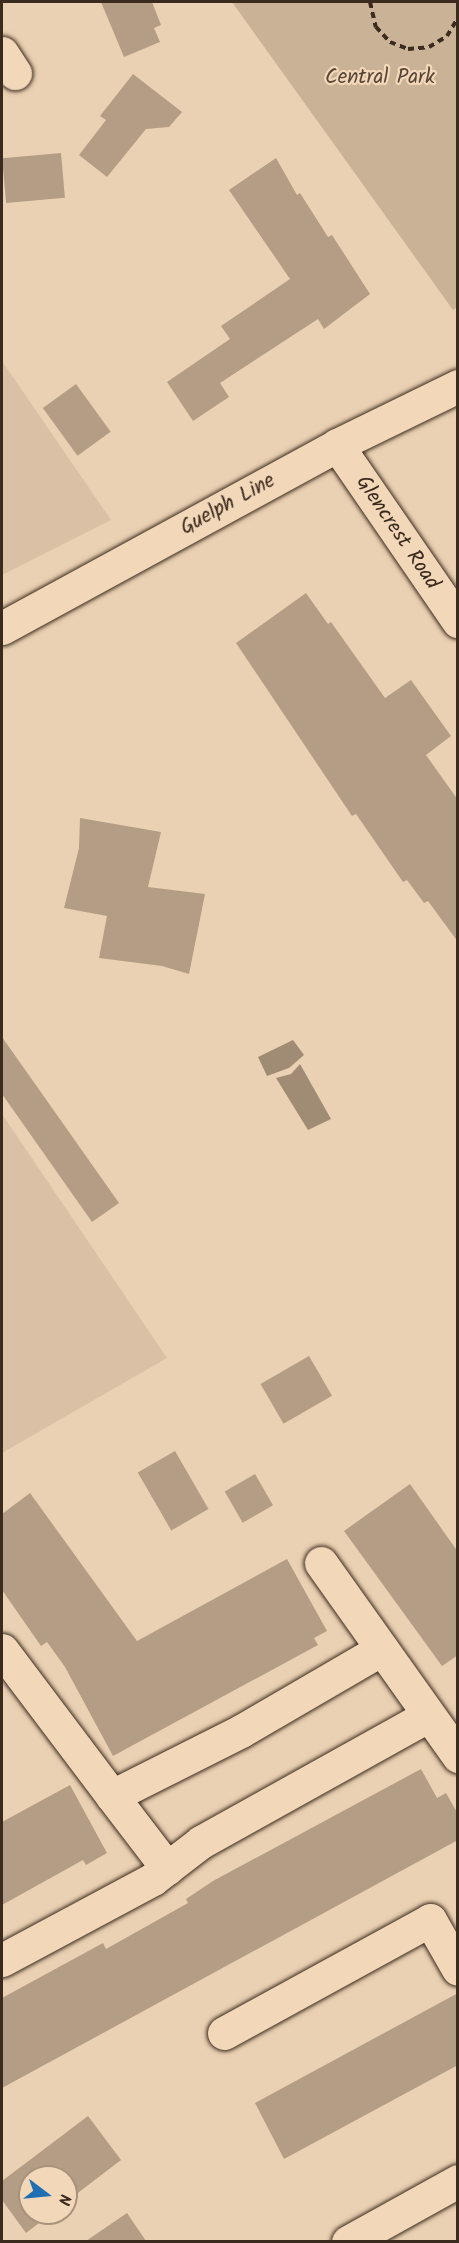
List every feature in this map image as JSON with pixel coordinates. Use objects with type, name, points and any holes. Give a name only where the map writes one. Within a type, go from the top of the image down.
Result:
[{"type":"main road","name":"Guelph Line","points":[[2,628],[337,445],[458,386]]},
{"type":"main road","name":"Glencrest Road","points":[[337,445],[458,621]]},
{"type":"main road","points":[[321,1563],[458,1756]]},
{"type":"main road","points":[[112,1796],[241,1731],[382,1649]]},
{"type":"main road","points":[[2,1650],[167,1868]]},
{"type":"main road","points":[[2,1960],[167,1868],[201,1842],[428,1716]]},
{"type":"main road","points":[[224,2033],[430,1920],[458,1969]]},
{"type":"main road","points":[[348,2241],[458,2181]]},
{"type":"path","points":[[370,2],[376,27],[390,42],[408,49],[422,49],[447,36],[458,18]]},
{"type":"shaded area","points":[[2,361],[111,520],[2,575]]},
{"type":"shaded area","points":[[293,1040],[304,1055],[289,1068],[267,1076],[258,1057]]},
{"type":"shaded area","points":[[300,1064],[331,1119],[308,1130],[276,1078],[291,1074]]},
{"type":"shaded area","points":[[2,1114],[167,1358],[2,1453]]},
{"type":"green space","name":"Central Park","points":[[232,2],[457,2],[457,307],[453,310]]},
{"type":"building","points":[[101,2],[152,2],[161,25],[154,28],[160,42],[124,57]]},
{"type":"building","points":[[133,74],[182,112],[169,127],[146,129],[107,177],[79,155],[106,120],[100,116]]},
{"type":"building","points":[[61,153],[65,198],[6,203],[2,158]]},
{"type":"building","points":[[276,158],[297,195],[300,193],[328,237],[332,235],[370,294],[324,329],[318,319],[220,383],[229,397],[193,421],[167,382],[230,339],[221,326],[290,279],[229,190]]},
{"type":"building","points":[[76,384],[111,432],[78,456],[43,408]]},
{"type":"building","points":[[306,593],[328,624],[331,622],[385,698],[411,680],[451,736],[426,755],[458,800],[458,942],[428,901],[424,903],[407,880],[403,882],[356,814],[352,816],[236,643]]},
{"type":"building","points":[[80,818],[161,832],[148,887],[205,894],[189,974],[162,966],[99,958],[107,916],[64,908],[79,848]]},
{"type":"building","points":[[2,1037],[119,1203],[92,1222],[2,1094]]},
{"type":"building","points":[[309,1356],[332,1396],[284,1424],[261,1384]]},
{"type":"building","points":[[175,1451],[208,1509],[171,1531],[138,1472]]},
{"type":"building","points":[[255,1474],[273,1505],[243,1523],[225,1492]]},
{"type":"building","points":[[410,1484],[458,1552],[458,1655],[442,1666],[344,1531]]},
{"type":"building","points":[[30,1493],[137,1641],[287,1559],[327,1631],[314,1638],[318,1645],[113,1756],[65,1667],[47,1642],[41,1646],[2,1590],[2,1514]]},
{"type":"building","points":[[421,1769],[437,1798],[446,1793],[458,1814],[458,1840],[2,2088],[2,1998],[103,1943],[106,1949],[188,1903],[186,1899],[213,1881]]},
{"type":"building","points":[[70,1785],[107,1853],[86,1865],[83,1860],[2,1905],[2,1822]]},
{"type":"building","points":[[458,1993],[458,2065],[284,2159],[255,2103]]},
{"type":"building","points":[[88,2116],[121,2160],[78,2193],[78,2165],[23,2165]]},
{"type":"building","points":[[18,2169],[18,2222],[2,2200],[2,2181]]},
{"type":"building","points":[[127,2213],[146,2241],[86,2241]]},
{"type":"building","points":[[20,2225],[36,2225],[26,2233]]}]
